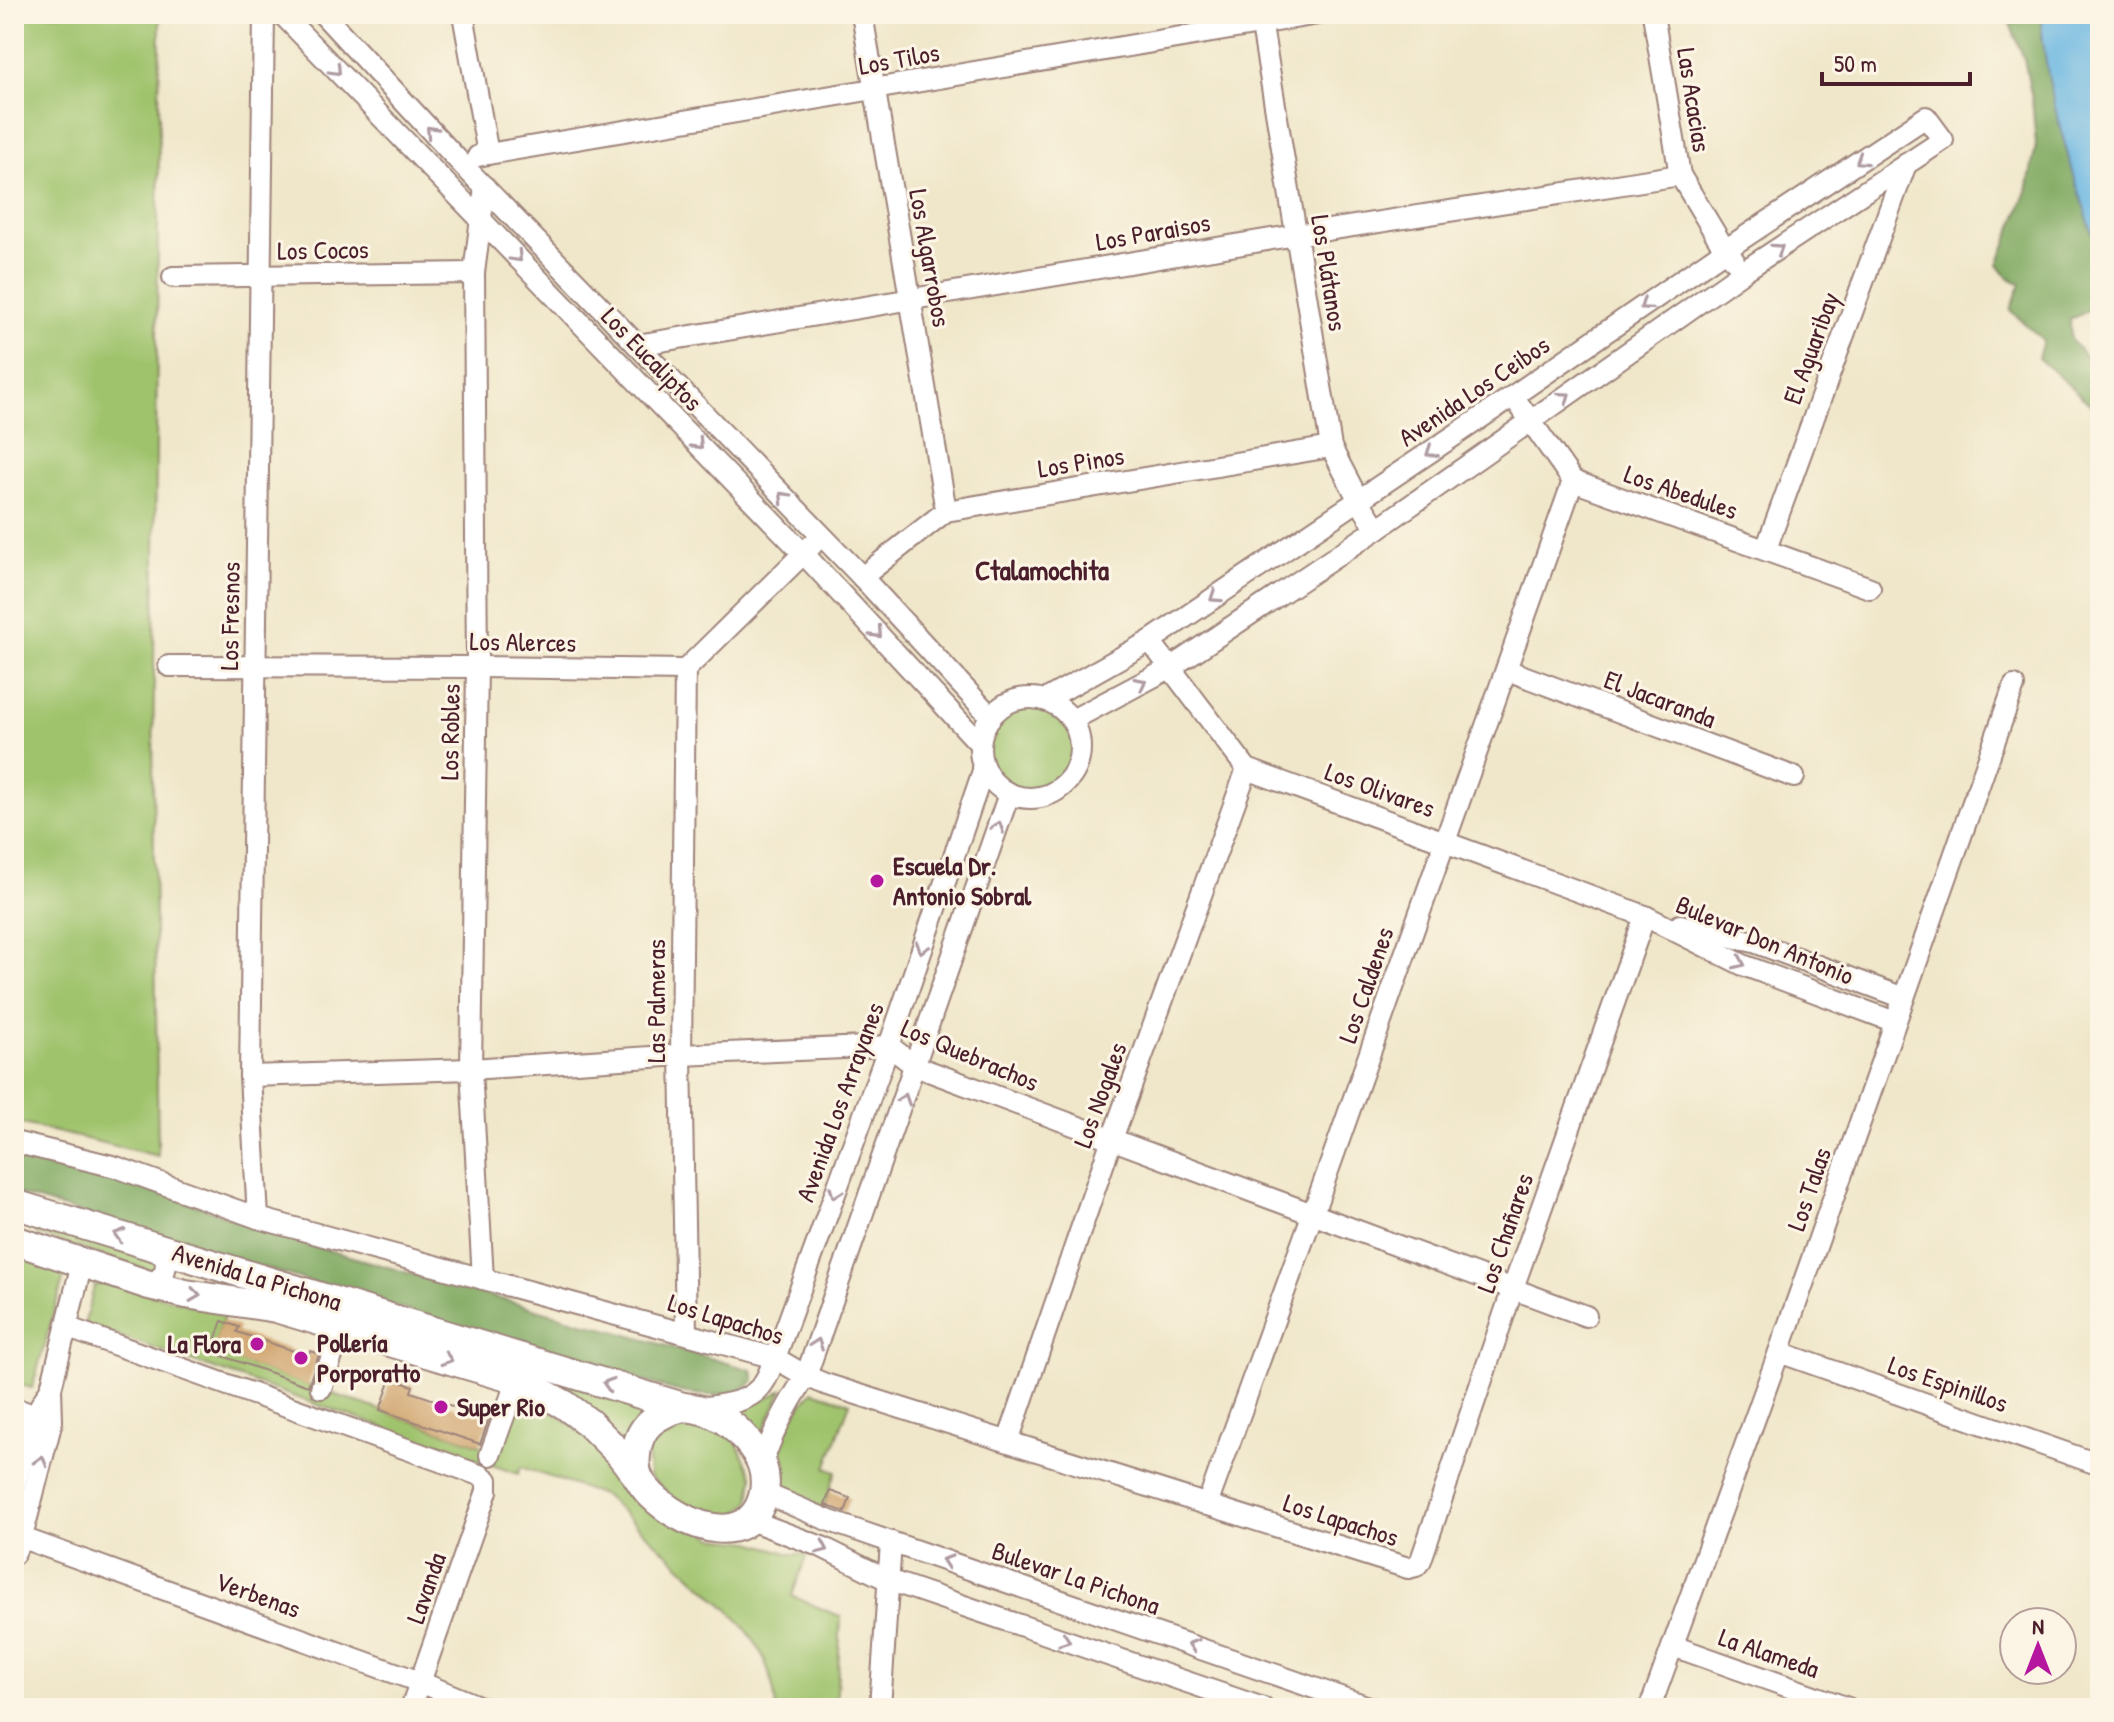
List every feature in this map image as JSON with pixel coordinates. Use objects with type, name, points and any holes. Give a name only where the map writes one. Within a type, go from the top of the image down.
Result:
[{"type":"main road","name":"Avenida La Pichona","points":[[14,1204],[690,1408]]},
{"type":"main road","name":"Avenida La Pichona","points":[[23,1243],[149,1285],[267,1306],[517,1380],[539,1389],[589,1423],[638,1477]]},
{"type":"main road","points":[[690,1408],[718,1417],[733,1427],[754,1450],[762,1465],[764,1493],[760,1506],[750,1520],[739,1527],[727,1529],[697,1524],[667,1508],[638,1477],[635,1458],[642,1432],[651,1421],[665,1412],[690,1408]]},
{"type":"street","name":"Los Fresnos","points":[[258,1218],[250,1076],[264,14]]},
{"type":"street","name":"Los Eucaliptos","points":[[282,14],[803,553],[980,744]]},
{"type":"street","name":"Los Eucaliptos","points":[[323,14],[457,159],[862,577],[991,717]]},
{"type":"street","points":[[432,169],[457,159],[488,154],[463,14]]},
{"type":"street","name":"Los Algarrobos","points":[[862,14],[946,511]]},
{"type":"street","name":"Los Tilos","points":[[488,154],[875,90],[1261,19],[1318,14]]},
{"type":"street","name":"Las Acacias","points":[[1653,14],[1680,175],[1725,250],[1744,271]]},
{"type":"street","name":"Los Plátanos","points":[[1261,19],[1331,447],[1377,529]]},
{"type":"street","name":"Avenida Los Ceibos","points":[[1045,700],[1150,641],[1926,117],[1943,140],[1906,164]]},
{"type":"street","points":[[1072,720],[1170,668],[1377,529],[1744,271],[1906,164]]},
{"type":"street","name":"El Aguaribay","points":[[1766,549],[1906,164]]},
{"type":"street","name":"Los Paraisos","points":[[637,345],[1296,235],[1680,175]]},
{"type":"street","name":"Los Robles","points":[[483,1279],[471,1069],[477,667],[474,273],[485,187]]},
{"type":"street","name":"Los Cocos","points":[[173,277],[474,273]]},
{"type":"street","points":[[1513,396],[1573,481]]},
{"type":"street","name":"Los Pinos","points":[[862,577],[946,511],[1331,447]]},
{"type":"street","name":"Los Abedules","points":[[1573,481],[1870,588]]},
{"type":"street","name":"Los Caldenes","points":[[1207,1505],[1573,481]]},
{"type":"street","points":[[685,670],[821,535]]},
{"type":"street","points":[[1150,641],[1247,769]]},
{"type":"street","name":"Los Alerces","points":[[169,666],[685,670]]},
{"type":"street","name":"Las Palmeras","points":[[685,670],[681,1055],[686,1333]]},
{"type":"street","name":"El Jacaranda","points":[[1507,670],[1794,777]]},
{"type":"street","name":"Los Talas","points":[[1650,1708],[2014,686]]},
{"type":"street","points":[[1030,698],[1045,700],[1060,708],[1072,720],[1078,733],[1080,747],[1073,775],[1051,793],[1037,797],[1009,794],[999,787],[984,768],[980,757],[983,730],[991,717],[1015,700],[1030,698]]},
{"type":"street","name":"Avenida Los Arrayanes","points":[[690,1408],[741,1400],[755,1393],[764,1383],[889,1046],[984,768]]},
{"type":"street","name":"Los Olivares","points":[[1247,769],[1645,916]]},
{"type":"street","name":"Los Nogales","points":[[1008,1441],[1112,1139],[1247,769]]},
{"type":"street","points":[[762,1465],[779,1419],[806,1376],[1009,794]]},
{"type":"street","name":"Bulevar Don Antonio","points":[[1645,916],[1754,942],[1904,998]]},
{"type":"street","name":"Bulevar Don Antonio","points":[[1645,916],[1743,965],[1895,1022]]},
{"type":"street","name":"Los Chañares","points":[[1416,1566],[1421,1560],[1513,1288],[1645,916]]},
{"type":"street","name":"Los Quebrachos","points":[[250,1076],[471,1069],[681,1055],[889,1046],[915,1066],[1586,1316]]},
{"type":"street","name":"Los Lapachos","points":[[14,1142],[116,1167],[258,1218],[775,1358],[825,1384],[1402,1567],[1416,1566]]},
{"type":"street","points":[[23,1243],[31,1222],[42,1211]]},
{"type":"street","points":[[149,1285],[165,1273],[167,1265],[162,1249]]},
{"type":"street","points":[[14,1488],[33,1415],[51,1388],[82,1263]]},
{"type":"street","name":"Lavanda","points":[[66,1327],[487,1480],[488,1485],[411,1708]]},
{"type":"street","points":[[321,1388],[342,1327]]},
{"type":"street","name":"Los Espinillos","points":[[1779,1352],[2100,1465]]},
{"type":"street","points":[[490,1455],[517,1380]]},
{"type":"street","points":[[17,1542],[33,1415]]},
{"type":"street","name":"Bulevar La Pichona","points":[[764,1493],[830,1521],[1372,1708]]},
{"type":"street","points":[[750,1520],[822,1547],[888,1580],[1243,1704],[1263,1708]]},
{"type":"street","name":"Verbenas","points":[[17,1542],[420,1682],[483,1708]]},
{"type":"street","points":[[880,1708],[891,1542]]},
{"type":"street","name":"La Alameda","points":[[1673,1646],[1848,1708]]},
{"type":"street","points":[[1243,1704],[1246,1664]]},
{"type":"green space","points":[[14,14],[160,14],[153,779],[158,1156],[14,1122]]},
{"type":"green space","points":[[2010,14],[2041,14],[2042,38],[2056,110],[2100,257],[2100,316],[2089,310],[2070,320],[2071,340],[2100,372],[2100,413],[2038,358],[2043,340],[2010,310],[2021,284],[2009,278],[1998,264],[2027,191],[2036,145],[2032,99],[2024,59],[2009,21]]},
{"type":"green space","points":[[1030,698],[1049,702],[1065,713],[1076,729],[1080,748],[1076,767],[1065,783],[1049,794],[1030,798],[1011,794],[995,783],[984,767],[980,748],[984,729],[995,713],[1011,702]]},
{"type":"green space","points":[[14,1153],[121,1180],[278,1236],[752,1370],[754,1380],[727,1394],[677,1391],[14,1193]]},
{"type":"green space","points":[[42,1225],[159,1258],[154,1272],[36,1234]]},
{"type":"green space","points":[[14,1254],[65,1273],[32,1388],[14,1383]]},
{"type":"green space","points":[[101,1282],[225,1312],[212,1352],[487,1447],[522,1392],[540,1401],[714,1538],[751,1542],[791,1554],[808,1551],[792,1596],[841,1617],[836,1708],[776,1708],[768,1668],[742,1624],[605,1496],[521,1467],[518,1474],[87,1325],[85,1321],[94,1287]]},
{"type":"green space","points":[[376,1323],[656,1407],[624,1443]]},
{"type":"green space","points":[[783,1390],[759,1440],[734,1414]]},
{"type":"green space","points":[[813,1391],[850,1403],[826,1468],[836,1472],[823,1509],[781,1490],[776,1477],[775,1463],[781,1437]]},
{"type":"green space","points":[[673,1420],[700,1421],[736,1441],[753,1477],[750,1502],[732,1518],[687,1510],[649,1476],[647,1444]]},
{"type":"water","points":[[2041,14],[2100,14],[2100,257],[2055,106],[2043,44]]},
{"type":"building","points":[[222,1321],[239,1327],[237,1332],[308,1356],[310,1351],[319,1354],[308,1386],[211,1352]]},
{"type":"building","points":[[391,1379],[413,1386],[411,1392],[475,1414],[477,1408],[491,1413],[480,1444],[380,1410]]},
{"type":"building","points":[[830,1491],[850,1498],[845,1512],[825,1505]]},
{"type":"place","name":"Escuela Dr. Antonio Sobral","points":[[877,881]]},
{"type":"place","name":"La Flora","points":[[257,1344]]},
{"type":"place","name":"Pollería Porporatto","points":[[301,1358]]},
{"type":"place","name":"Super Rio","points":[[441,1407]]},
{"type":"district","name":"Ctalamochita","points":[[1042,570]]}]
